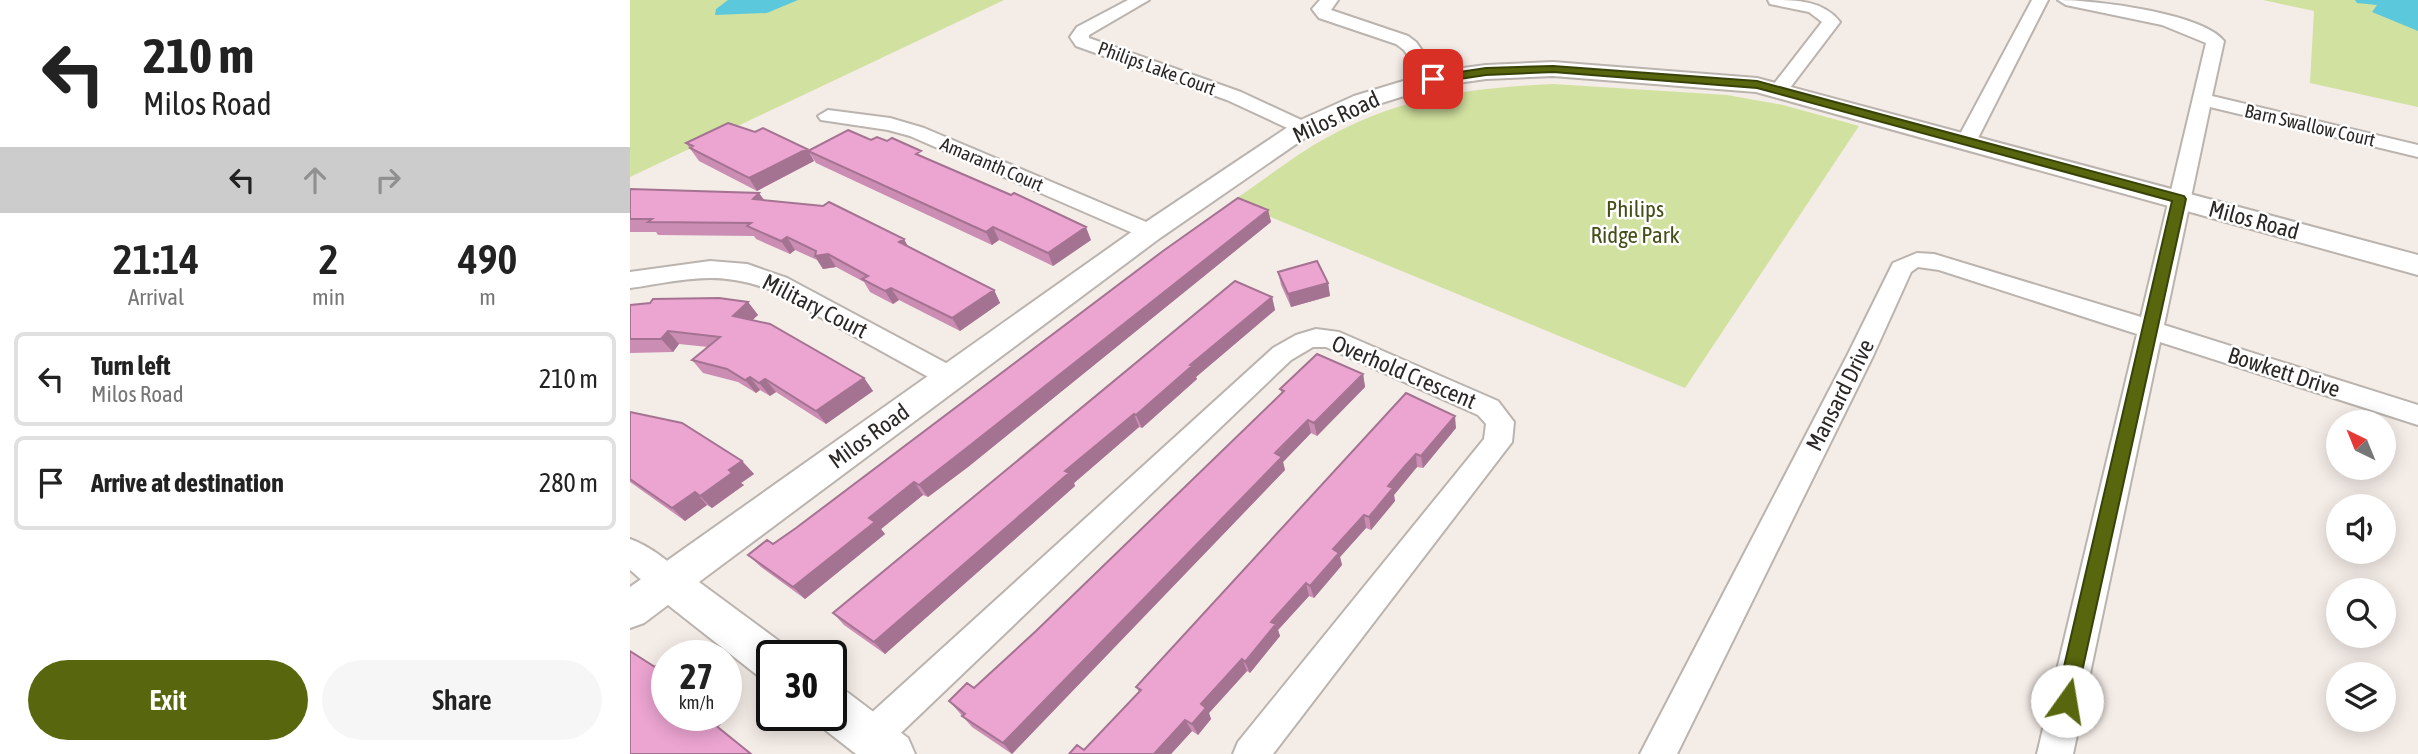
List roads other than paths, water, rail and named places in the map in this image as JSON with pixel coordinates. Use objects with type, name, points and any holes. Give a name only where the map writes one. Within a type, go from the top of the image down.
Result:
[{"type":"street","name":"Philips Lake Court","points":[[1141,0],[1083,31],[1079,37],[1082,42],[1234,96],[1303,128]]},
{"type":"street","points":[[1330,0],[1320,9],[1325,14],[1402,40],[1410,46],[1433,79]]},
{"type":"street","points":[[1776,0],[1819,11],[1828,16],[1831,22],[1779,89]]},
{"type":"street","points":[[1967,141],[2040,0]]},
{"type":"street","points":[[2055,754],[2214,41],[2209,35],[2185,26],[2066,0]]},
{"type":"street","name":"Milos Road","points":[[630,610],[1150,232],[1303,128],[1363,101],[1433,79],[1486,72],[1553,69],[1693,78],[1779,89],[2418,265]]},
{"type":"street","name":"Barn Swallow Court","points":[[2201,99],[2418,151]]},
{"type":"street","name":"Amaranth Court","points":[[828,116],[890,124],[918,132],[1150,232]]},
{"type":"street","name":"Mansard Drive","points":[[1658,754],[1860,356],[1901,268],[1906,263],[1916,259],[1946,264],[2150,329]]},
{"type":"street","name":"Military Court","points":[[630,280],[710,269],[747,272],[779,284],[950,377]]},
{"type":"street","name":"Bowkett Drive","points":[[2150,329],[2418,415]]},
{"type":"street","name":"Overhold Crescent","points":[[882,746],[1282,354],[1301,341],[1317,337],[1330,338],[1488,408],[1500,422],[1498,442],[1251,754]]},
{"type":"street","points":[[630,552],[756,649]]},
{"type":"street","points":[[847,719],[882,746]]},
{"type":"water","points":[[728,0],[798,0],[767,13],[715,15],[716,9]]},
{"type":"water","points":[[2355,0],[2418,0],[2418,31],[2372,12],[2377,5],[2357,3]]},
{"type":"park label","name":"Philips Ridge Park","points":[[1635,222]]}]
